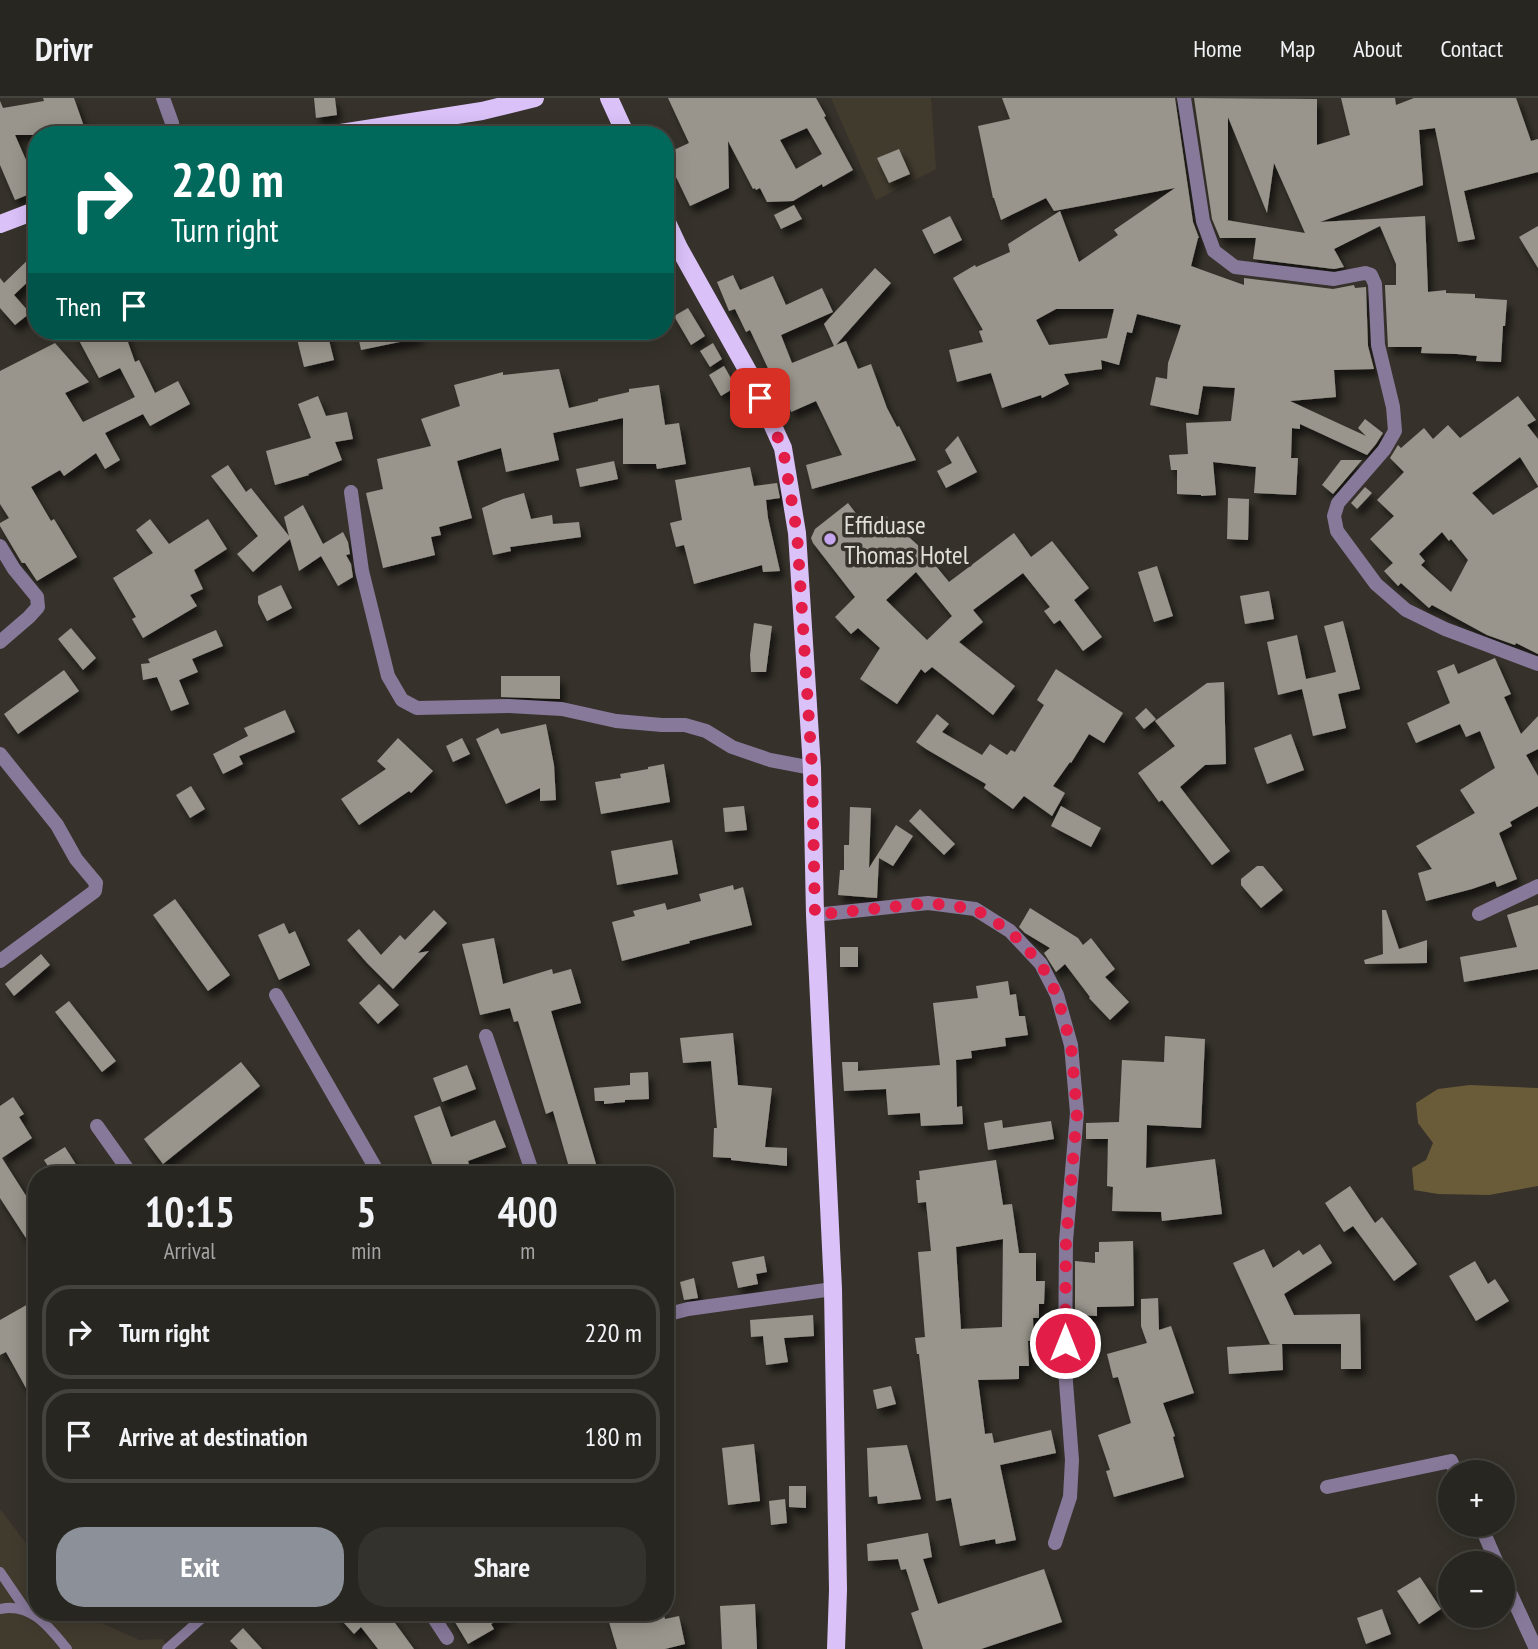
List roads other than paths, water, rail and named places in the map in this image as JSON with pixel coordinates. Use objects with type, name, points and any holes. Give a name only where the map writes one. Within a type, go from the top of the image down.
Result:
[{"type":"main road","points":[[386,126],[482,111],[535,98]]},
{"type":"main road","points":[[608,98],[622,126]]},
{"type":"main road","points":[[0,224],[28,213]]},
{"type":"main road","points":[[674,237],[749,373],[783,449],[797,533],[812,768],[815,915],[834,1289],[838,1590],[836,1649]]},
{"type":"street","points":[[163,98],[172,126]]},
{"type":"street","points":[[1184,98],[1203,221],[1214,251],[1235,267],[1334,279],[1365,273],[1371,275],[1375,284],[1378,345],[1393,407],[1395,431],[1384,450],[1338,503],[1334,516],[1337,531],[1376,584],[1406,610],[1445,629],[1538,664]]},
{"type":"street","points":[[351,492],[362,571],[388,676],[402,700],[417,708],[509,706],[562,709],[616,721],[685,725],[706,731],[733,747],[758,756],[812,768]]},
{"type":"street","points":[[0,546],[14,569],[37,597],[38,607],[0,642]]},
{"type":"street","points":[[0,754],[57,825],[76,859],[96,883],[95,891],[0,961]]},
{"type":"street","points":[[1479,914],[1538,886]]},
{"type":"street","points":[[815,915],[928,903],[975,909],[1010,931],[1041,964],[1057,995],[1071,1045],[1077,1113],[1066,1241],[1065,1369],[1072,1460],[1070,1497],[1055,1543]]},
{"type":"street","points":[[276,995],[374,1166]]},
{"type":"street","points":[[486,1036],[530,1166]]},
{"type":"street","points":[[97,1126],[125,1166]]},
{"type":"street","points":[[674,1313],[834,1289]]},
{"type":"street","points":[[1327,1487],[1438,1464]]},
{"type":"street","points":[[1515,1603],[1536,1649]]},
{"type":"street","points":[[436,1621],[447,1638]]},
{"type":"lane","points":[[0,1573],[26,1610]]},
{"type":"lane","points":[[0,1609],[26,1610]]},
{"type":"lane","points":[[42,1621],[67,1649]]},
{"type":"lane","points":[[167,1649],[199,1621]]},
{"type":"place","name":"Effiduase Thomas Hotel","points":[[830,539]]}]
